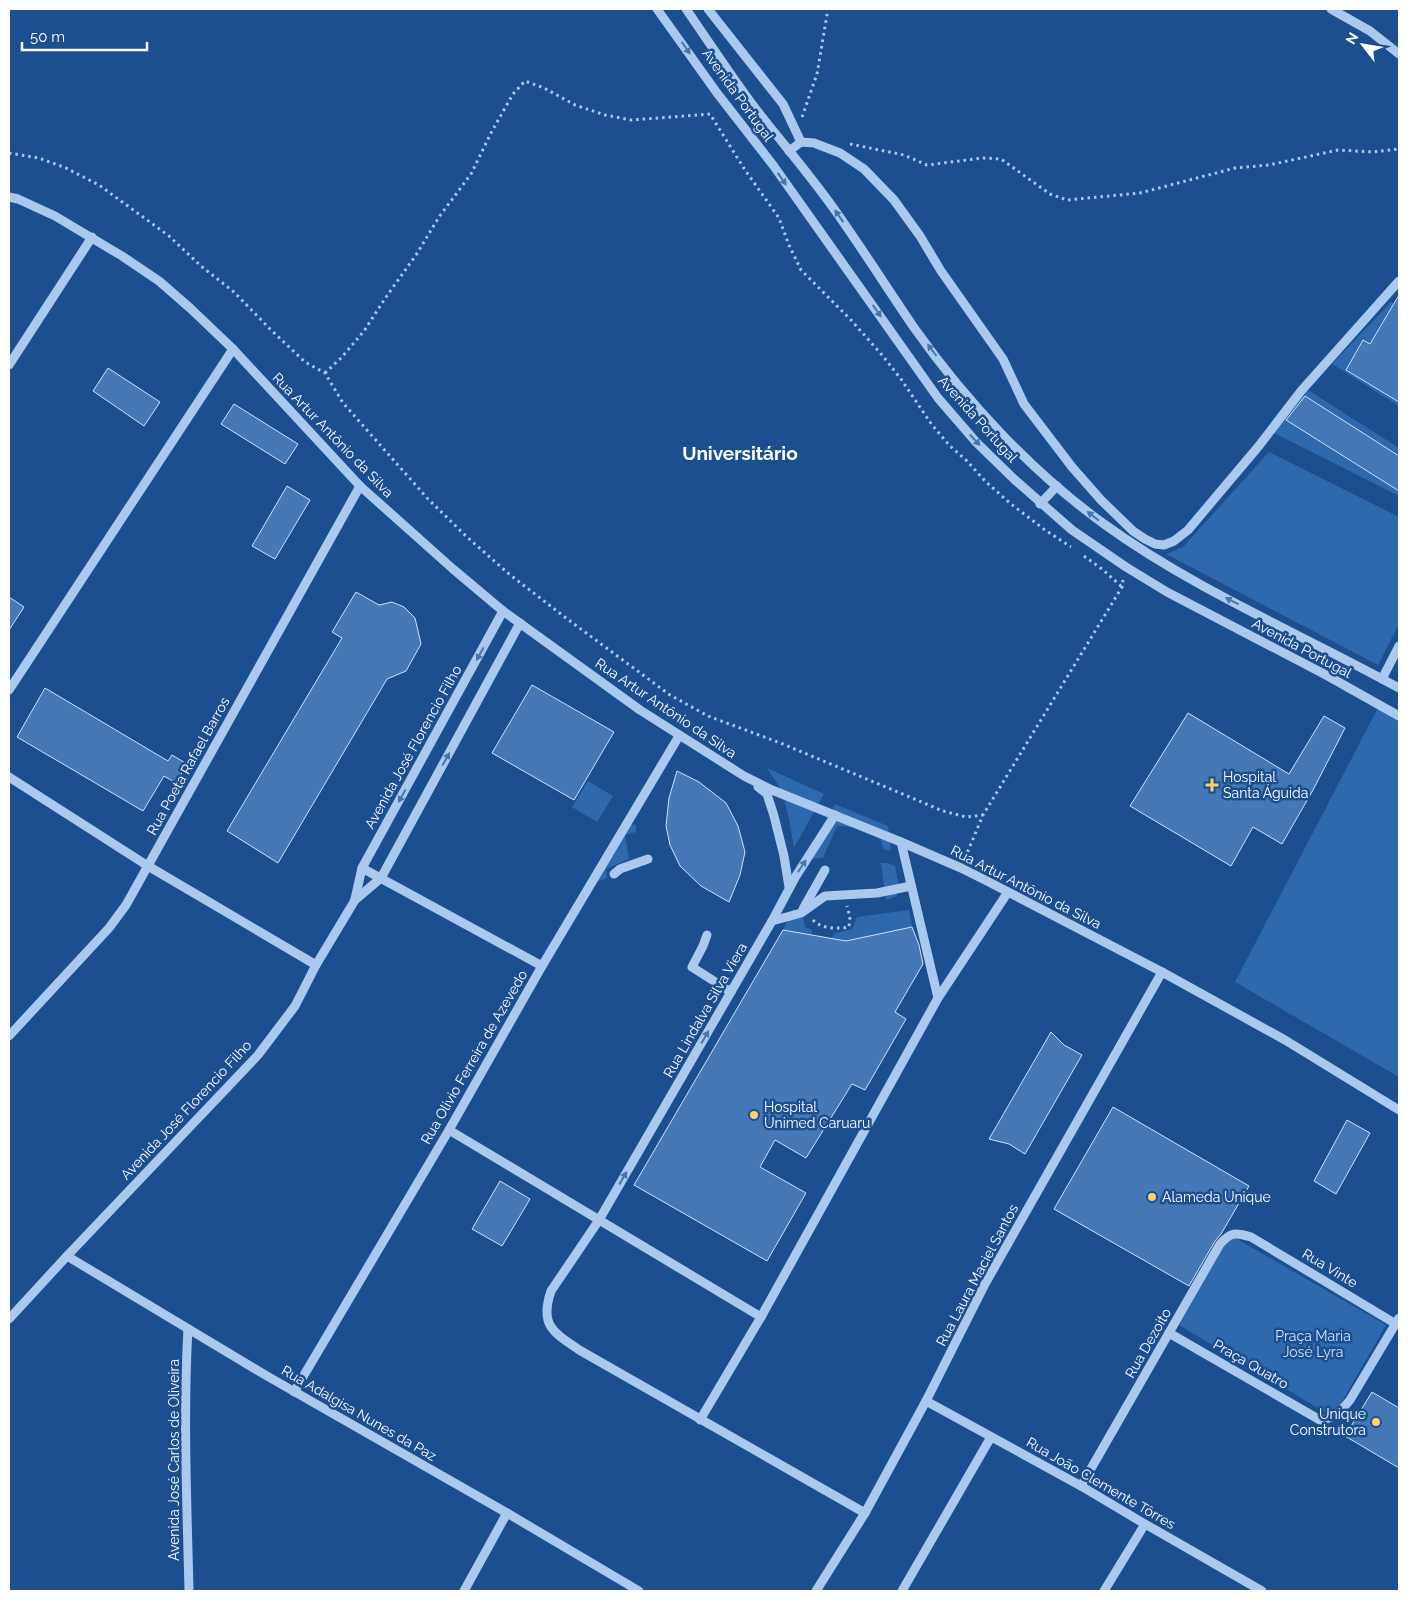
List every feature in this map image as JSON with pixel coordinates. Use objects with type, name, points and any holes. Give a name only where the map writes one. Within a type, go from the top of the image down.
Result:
[{"type":"street","name":"Avenida Portugal","points":[[657,9],[717,93],[773,165],[938,398],[976,442],[1040,504],[1072,530],[1126,567],[1204,612],[1326,675],[1399,716]]},
{"type":"street","name":"Avenida Portugal","points":[[686,9],[754,107],[837,213],[916,330],[962,390],[1031,464],[1104,524],[1149,554],[1216,593],[1399,688]]},
{"type":"street","points":[[708,9],[783,104],[801,142]]},
{"type":"street","points":[[1331,9],[1370,31],[1399,54]]},
{"type":"street","points":[[789,151],[801,142],[814,143],[840,153],[864,169],[894,200],[1003,359],[1024,404],[1051,440],[1101,500],[1133,531],[1155,544],[1164,545],[1174,541],[1188,530],[1258,448],[1301,391],[1399,281]]},
{"type":"street","name":"Rua Artur Antônio da Silva","points":[[9,196],[55,216],[92,237],[159,282],[190,308],[232,349],[360,486],[452,569],[503,611],[679,736],[744,776],[772,790],[901,842],[961,868],[1008,892],[1162,972],[1285,1040],[1399,1110]]},
{"type":"street","points":[[9,366],[92,237]]},
{"type":"street","points":[[9,690],[232,349]]},
{"type":"street","name":"Rua Poeta Rafael Barros","points":[[9,1036],[109,928],[130,899],[360,486]]},
{"type":"street","points":[[1040,504],[1057,486]]},
{"type":"street","name":"Avenida José Florencio Filho","points":[[356,900],[362,868],[503,611]]},
{"type":"street","name":"Avenida José Florencio Filho","points":[[9,1319],[258,1055],[294,1006],[316,965],[356,900],[381,878],[520,623]]},
{"type":"street","points":[[1382,679],[1399,646]]},
{"type":"street","name":"Rua Olivio Ferreira de Azevedo","points":[[294,1392],[542,966],[679,736]]},
{"type":"street","points":[[744,776],[767,794],[781,841],[789,887]]},
{"type":"street","points":[[9,778],[148,866],[316,965]]},
{"type":"street","name":"Rua Lindalva Silva Viera","points":[[835,815],[789,887],[772,921],[598,1220],[552,1291],[548,1303],[547,1318],[553,1330],[581,1350],[700,1420],[865,1512]]},
{"type":"street","points":[[901,842],[938,998]]},
{"type":"street","points":[[614,874],[620,869],[648,860]]},
{"type":"street","points":[[362,868],[542,966]]},
{"type":"street","points":[[801,913],[825,870]]},
{"type":"street","points":[[772,921],[801,913],[825,896],[877,893],[912,886]]},
{"type":"street","points":[[700,1420],[761,1317],[938,998],[1008,892]]},
{"type":"street","points":[[706,935],[703,946],[692,967],[731,992]]},
{"type":"street","name":"Rua Laura Maciel Santos","points":[[816,1591],[865,1512],[926,1400],[985,1284],[1162,972]]},
{"type":"street","points":[[448,1130],[761,1317]]},
{"type":"street","name":"Rua Dezoito","points":[[1081,1486],[1220,1244],[1227,1236],[1234,1233],[1250,1237]]},
{"type":"street","name":"Rua Vinte","points":[[1250,1237],[1397,1321]]},
{"type":"street","name":"Rua Adalgisa Nunes da Paz","points":[[67,1256],[294,1392],[508,1513],[639,1591]]},
{"type":"street","name":"Praça Quatro","points":[[1169,1333],[1320,1420],[1330,1419],[1345,1406],[1397,1321]]},
{"type":"street","name":"Avenida José Carlos de Oliveira","points":[[188,1329],[186,1399],[189,1591]]},
{"type":"street","name":"Rua João Clemente Tôrres","points":[[926,1400],[1081,1486],[1262,1591]]},
{"type":"street","points":[[902,1591],[991,1437]]},
{"type":"street","points":[[464,1591],[508,1513]]},
{"type":"street","points":[[1104,1591],[1145,1524]]},
{"type":"path","points":[[797,132],[817,74],[828,9]]},
{"type":"path","points":[[324,372],[341,358],[364,331],[416,255],[439,217],[471,174],[512,94],[525,81],[544,88],[575,105],[605,115],[631,120],[710,114],[745,170],[779,218],[801,270],[851,320],[882,355],[932,425],[950,446],[985,481],[1012,504],[1045,530],[1073,548]]},
{"type":"path","points":[[844,142],[904,155],[927,165],[983,158],[1001,159],[1050,194],[1067,200],[1140,193],[1235,168],[1269,165],[1338,150],[1373,152],[1399,149]]},
{"type":"path","points":[[9,153],[39,158],[66,168],[99,185],[169,236],[234,292],[305,362],[324,372],[350,410],[428,499],[468,537],[509,574],[670,695],[708,716],[783,744],[944,811],[966,817],[982,816]]},
{"type":"path","points":[[1080,552],[1122,588]]},
{"type":"path","points":[[961,868],[982,816],[1122,588],[1126,567]]},
{"type":"path","points":[[817,901],[811,916],[813,922],[819,926],[839,929],[849,927],[850,917],[843,894]]},
{"type":"green space","points":[[1391,302],[1399,307],[1399,406],[1332,364]]},
{"type":"green space","points":[[1308,390],[1399,448],[1399,496],[1270,431]]},
{"type":"green space","points":[[1269,452],[1399,517],[1399,624],[1378,665],[1166,554],[1183,547]]},
{"type":"green space","points":[[1380,704],[1399,714],[1399,1077],[1235,982]]},
{"type":"green space","points":[[767,768],[824,794],[794,848],[784,800],[778,785]]},
{"type":"green space","points":[[588,781],[613,796],[597,822],[572,807]]},
{"type":"green space","points":[[835,804],[888,826],[891,851],[883,849],[878,829],[837,826],[823,858],[806,859]]},
{"type":"green space","points":[[631,824],[636,825],[636,832],[625,835],[629,859],[606,869],[607,878],[593,883]]},
{"type":"green space","points":[[881,863],[895,866],[899,886],[897,896],[886,900]]},
{"type":"green space","points":[[793,909],[802,912],[805,927],[812,930],[811,936],[783,930]]},
{"type":"green space","points":[[909,910],[912,927],[846,941],[831,939],[834,934],[852,929],[857,917]]},
{"type":"green space","name":"Praça Maria José Lyra","points":[[1230,1235],[1386,1325],[1333,1417],[1179,1325]]},
{"type":"building","points":[[1399,295],[1399,402],[1346,370],[1363,340],[1370,344]]},
{"type":"building","points":[[108,368],[160,402],[144,426],[93,391]]},
{"type":"building","points":[[1305,396],[1399,456],[1399,491],[1286,420]]},
{"type":"building","points":[[234,404],[298,444],[285,464],[221,424]]},
{"type":"building","points":[[287,486],[310,500],[275,559],[252,546]]},
{"type":"building","points":[[356,592],[379,605],[392,602],[404,607],[415,618],[421,644],[406,671],[387,679],[278,863],[227,831],[342,638],[332,632]]},
{"type":"building","points":[[9,597],[24,607],[9,630]]},
{"type":"building","points":[[532,685],[614,732],[574,800],[492,753]]},
{"type":"building","points":[[45,688],[168,761],[172,755],[187,764],[176,783],[164,776],[143,811],[17,737]]},
{"type":"building","name":"Hospital Santa Águida","points":[[1188,713],[1289,774],[1324,716],[1345,728],[1282,844],[1253,827],[1231,866],[1130,806]]},
{"type":"building","points":[[677,771],[699,782],[726,803],[738,826],[745,852],[740,875],[729,902],[701,886],[680,866],[670,845],[666,826],[669,798]]},
{"type":"building","name":"Hospital Unimed Caruaru","points":[[912,927],[919,945],[923,964],[895,1012],[906,1019],[865,1090],[852,1084],[806,1158],[775,1140],[760,1167],[806,1193],[767,1261],[634,1185],[783,930],[846,941]]},
{"type":"building","points":[[1051,1032],[1064,1045],[1082,1055],[1025,1154],[1009,1144],[989,1139]]},
{"type":"building","name":"Alameda Unique","points":[[1113,1107],[1249,1186],[1189,1286],[1054,1209]]},
{"type":"building","points":[[1347,1120],[1370,1133],[1336,1194],[1314,1181]]},
{"type":"building","points":[[500,1181],[530,1199],[502,1246],[472,1229]]},
{"type":"building","name":"Unique Construtora","points":[[1372,1392],[1399,1408],[1399,1468],[1345,1436]]},
{"type":"place","name":"Hospital Santa Águida","points":[[1212,785]]},
{"type":"place","name":"Hospital Unimed Caruaru","points":[[754,1115]]},
{"type":"place","name":"Alameda Unique","points":[[1152,1197]]},
{"type":"place","name":"Unique Construtora","points":[[1376,1422]]},
{"type":"district","name":"Universitário","points":[[740,453]]}]
